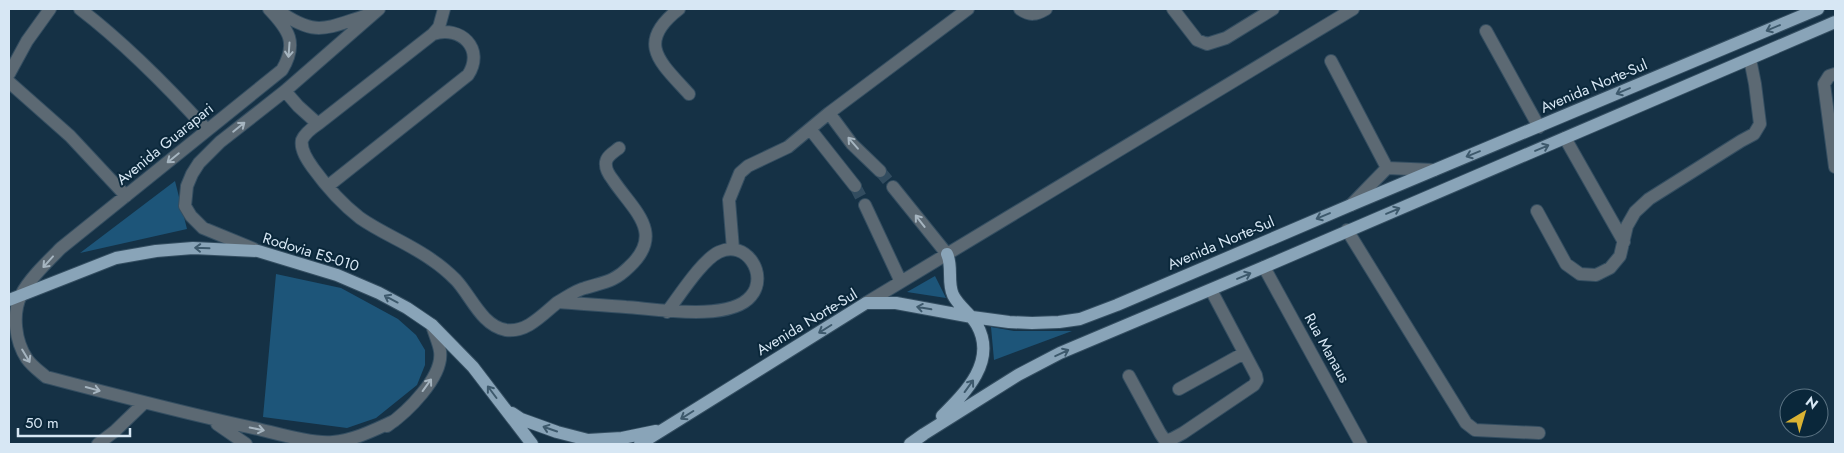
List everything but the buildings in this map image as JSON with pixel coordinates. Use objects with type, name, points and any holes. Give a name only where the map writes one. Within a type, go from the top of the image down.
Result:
[{"type":"main road","name":"Avenida Norte-Sul","points":[[640,444],[866,303],[896,303],[1009,322],[1059,322],[1080,319],[1818,9]]},
{"type":"main road","points":[[910,444],[1018,375],[1060,353],[1750,60],[1835,22]]},
{"type":"main road","points":[[1822,28],[1835,26]]},
{"type":"main road","name":"Rodovia ES-010","points":[[13,296],[116,258],[156,251],[194,248],[258,251],[337,275],[379,293],[407,308],[432,325],[473,367],[532,444]]},
{"type":"main road","points":[[924,434],[961,396],[981,367],[984,356],[985,347],[980,332],[972,317],[954,296],[950,281],[950,260],[947,254]]},
{"type":"main road","points":[[504,407],[521,419],[557,432],[588,440],[622,438],[666,428]]},
{"type":"street","points":[[9,74],[27,41],[50,9]]},
{"type":"street","points":[[80,9],[126,47],[207,130]]},
{"type":"street","name":"Avenida Guarapari","points":[[13,296],[61,248],[282,70],[289,58],[291,49],[289,35],[284,24],[269,9]]},
{"type":"street","points":[[275,9],[296,23],[312,29],[326,28],[377,11]]},
{"type":"street","points":[[444,9],[439,27],[433,34],[318,124],[303,138],[302,144],[309,162],[349,209],[360,218],[418,251],[444,269],[488,320],[500,328],[521,329],[528,326],[558,302],[584,288],[607,282],[617,276],[637,259],[646,244],[647,236],[638,214],[608,171],[606,161],[619,148]]},
{"type":"street","points":[[679,9],[662,24],[655,34],[654,45],[664,66],[689,94]]},
{"type":"street","points":[[733,249],[729,200],[740,173],[748,166],[788,146],[968,9]]},
{"type":"street","points":[[1020,9],[1027,14],[1035,15],[1046,9]]},
{"type":"street","points":[[1173,9],[1197,40],[1207,44],[1226,38],[1273,9]]},
{"type":"street","points":[[866,303],[1353,9]]},
{"type":"street","points":[[258,251],[203,228],[191,216],[185,206],[187,186],[192,174],[205,156],[285,91],[377,11]]},
{"type":"street","points":[[328,186],[468,75],[474,60],[468,42],[461,35],[452,32],[442,31],[433,34]]},
{"type":"street","points":[[1486,31],[1539,127]]},
{"type":"street","points":[[1537,212],[1566,264],[1580,274],[1596,276],[1610,268],[1620,256],[1627,226],[1635,212],[1649,199],[1754,134],[1760,124],[1750,60]]},
{"type":"street","points":[[1331,61],[1387,168]]},
{"type":"street","points":[[1835,74],[1829,76],[1824,84],[1835,167]]},
{"type":"street","points":[[9,82],[70,136],[126,196]]},
{"type":"street","points":[[285,91],[318,124]]},
{"type":"street","points":[[829,113],[852,144],[880,171]]},
{"type":"street","points":[[810,129],[855,186]]},
{"type":"street","points":[[1565,138],[1624,242]]},
{"type":"street","points":[[1350,205],[1387,168],[1434,170]]},
{"type":"street","points":[[893,187],[947,254]]},
{"type":"street","points":[[865,205],[901,282]]},
{"type":"street","points":[[1348,230],[1466,423],[1475,430],[1539,433]]},
{"type":"street","points":[[558,302],[668,312],[719,310],[737,306],[749,299],[758,284],[758,274],[755,265],[742,252],[733,249],[724,250],[710,257],[668,312]]},
{"type":"street","name":"Rua Manaus","points":[[1264,267],[1361,444]]},
{"type":"street","points":[[1129,376],[1160,433],[1164,439],[1170,440],[1254,385],[1257,380],[1256,375],[1211,290]]},
{"type":"street","points":[[13,296],[19,345],[32,366],[46,377],[209,419],[302,439],[330,443],[353,439],[394,421]]},
{"type":"street","points":[[362,444],[394,421],[426,388],[436,372],[440,361],[440,351],[432,325]]},
{"type":"street","points":[[1179,389],[1244,353]]},
{"type":"street","points":[[98,444],[115,431],[144,402]]},
{"type":"street","points":[[209,419],[234,434],[246,444]]},
{"type":"shaded area","points":[[175,181],[187,229],[80,253]]},
{"type":"shaded area","points":[[276,274],[341,288],[398,319],[416,335],[425,350],[425,365],[417,385],[376,418],[347,428],[263,417]]},
{"type":"shaded area","points":[[935,276],[946,298],[907,292]]},
{"type":"shaded area","points":[[991,327],[1014,331],[1072,331],[994,360]]},
{"type":"tunnel","points":[[880,171],[893,187]]},
{"type":"tunnel","points":[[855,186],[865,205]]}]
